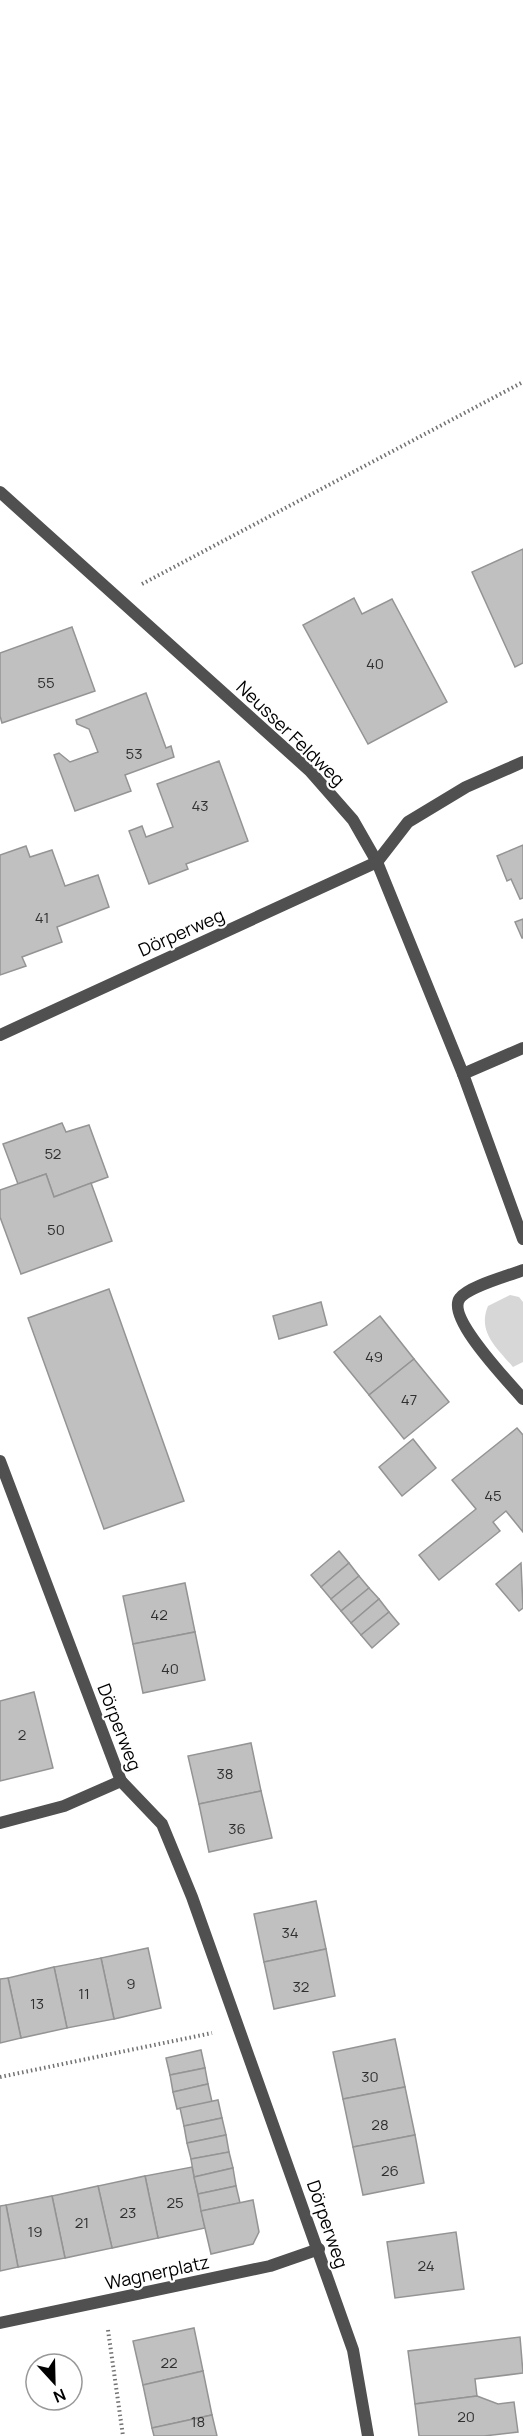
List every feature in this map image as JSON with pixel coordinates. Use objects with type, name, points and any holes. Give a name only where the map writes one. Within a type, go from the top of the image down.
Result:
[{"type":"street","name":"Neusser Feldweg","points":[[0,492],[310,771],[353,820],[377,862],[463,1074],[523,1239]]},
{"type":"street","points":[[377,862],[408,822],[466,787],[523,762]]},
{"type":"street","name":"Dörperweg","points":[[0,1035],[377,862]]},
{"type":"street","points":[[463,1074],[523,1048]]},
{"type":"street","points":[[523,1270],[467,1292],[459,1299],[456,1309],[464,1327],[523,1399]]},
{"type":"street","name":"Dörperweg","points":[[0,1461],[121,1781],[162,1824],[239,2028],[353,2350],[368,2436]]},
{"type":"street","points":[[0,1823],[64,1806],[121,1781]]},
{"type":"street","name":"Wagnerplatz","points":[[0,2323],[270,2266],[319,2249]]},
{"type":"path","points":[[118,597],[523,382]]},
{"type":"path","points":[[0,2078],[239,2028]]},
{"type":"path","points":[[104,2301],[123,2436]]},
{"type":"shaded area","points":[[510,1295],[519,1297],[523,1302],[523,1362],[513,1367],[490,1339],[485,1324],[488,1306]]},
{"type":"building","points":[[523,549],[523,663],[515,667],[472,572]]},
{"type":"building","points":[[354,598],[362,614],[392,599],[447,702],[368,744],[303,625]]},
{"type":"building","points":[[72,627],[95,691],[2,723],[0,653]]},
{"type":"building","points":[[146,693],[166,748],[171,746],[174,757],[125,775],[131,791],[75,811],[54,755],[59,753],[70,762],[98,752],[89,729],[77,724],[76,720]]},
{"type":"building","points":[[219,761],[248,841],[186,864],[188,869],[149,884],[129,831],[142,826],[146,837],[173,827],[157,784]]},
{"type":"building","points":[[523,845],[523,898],[520,899],[511,879],[507,881],[497,856]]},
{"type":"building","points":[[26,846],[30,857],[52,850],[65,886],[98,875],[109,907],[57,927],[62,942],[22,957],[26,966],[0,975],[0,855]]},
{"type":"building","points":[[523,919],[523,938],[522,938],[515,922]]},
{"type":"building","points":[[62,1123],[66,1132],[89,1125],[108,1177],[54,1197],[46,1174],[18,1184],[3,1144]]},
{"type":"building","points":[[46,1174],[54,1197],[91,1183],[112,1241],[21,1274],[0,1217],[0,1190]]},
{"type":"building","points":[[109,1289],[184,1501],[104,1529],[28,1318]]},
{"type":"building","points":[[321,1302],[327,1325],[279,1339],[273,1316]]},
{"type":"building","points":[[380,1316],[414,1359],[369,1395],[334,1352]]},
{"type":"building","points":[[414,1359],[449,1402],[404,1439],[369,1395]]},
{"type":"building","points":[[517,1428],[523,1435],[523,1532],[506,1511],[493,1522],[500,1531],[439,1580],[419,1555],[476,1509],[452,1480]]},
{"type":"building","points":[[413,1439],[436,1468],[402,1496],[379,1467]]},
{"type":"building","points":[[339,1551],[349,1563],[321,1587],[311,1575]]},
{"type":"building","points":[[349,1563],[359,1576],[331,1599],[321,1587]]},
{"type":"building","points":[[521,1563],[523,1608],[519,1611],[496,1584]]},
{"type":"building","points":[[359,1576],[369,1588],[341,1611],[331,1599]]},
{"type":"building","points":[[185,1583],[195,1632],[133,1644],[123,1596]]},
{"type":"building","points":[[369,1588],[379,1599],[351,1623],[341,1611]]},
{"type":"building","points":[[379,1599],[389,1612],[361,1635],[351,1623]]},
{"type":"building","points":[[389,1612],[399,1624],[372,1648],[361,1635]]},
{"type":"building","points":[[195,1632],[205,1680],[143,1693],[133,1644]]},
{"type":"building","points":[[34,1692],[53,1768],[0,1781],[0,1701]]},
{"type":"building","points":[[251,1743],[261,1791],[199,1804],[188,1756]]},
{"type":"building","points":[[261,1791],[272,1838],[209,1852],[199,1804]]},
{"type":"building","points":[[316,1901],[326,1949],[264,1962],[254,1914]]},
{"type":"building","points":[[148,1948],[161,2008],[114,2019],[101,1958]]},
{"type":"building","points":[[326,1949],[335,1996],[274,2009],[264,1962]]},
{"type":"building","points":[[101,1958],[114,2019],[67,2028],[54,1967]]},
{"type":"building","points":[[54,1967],[67,2028],[21,2038],[8,1978]]},
{"type":"building","points":[[8,1978],[21,2038],[0,2043],[0,1979]]},
{"type":"building","points":[[395,2039],[405,2087],[343,2099],[333,2052]]},
{"type":"building","points":[[201,2050],[205,2068],[170,2075],[166,2058]]},
{"type":"building","points":[[205,2068],[208,2084],[173,2092],[170,2075]]},
{"type":"building","points":[[208,2084],[212,2102],[177,2109],[173,2092]]},
{"type":"building","points":[[405,2087],[415,2135],[353,2147],[343,2099]]},
{"type":"building","points":[[218,2100],[222,2118],[184,2126],[180,2108]]},
{"type":"building","points":[[222,2118],[226,2135],[187,2143],[184,2126]]},
{"type":"building","points":[[226,2135],[229,2152],[191,2159],[187,2143]]},
{"type":"building","points":[[415,2135],[424,2183],[363,2195],[353,2147]]},
{"type":"building","points":[[229,2152],[233,2168],[194,2177],[191,2159]]},
{"type":"building","points":[[192,2167],[205,2228],[158,2238],[145,2176]]},
{"type":"building","points":[[233,2168],[236,2186],[198,2194],[194,2177]]},
{"type":"building","points":[[145,2176],[158,2238],[112,2248],[98,2186]]},
{"type":"building","points":[[98,2186],[112,2248],[65,2258],[52,2196]]},
{"type":"building","points":[[236,2186],[240,2203],[201,2211],[198,2194]]},
{"type":"building","points":[[52,2196],[65,2258],[18,2267],[6,2205]]},
{"type":"building","points":[[253,2200],[259,2232],[253,2244],[211,2254],[201,2211]]},
{"type":"building","points":[[6,2205],[18,2267],[0,2271],[0,2206]]},
{"type":"building","points":[[456,2232],[464,2289],[395,2298],[387,2242]]},
{"type":"building","points":[[194,2328],[203,2371],[143,2385],[133,2341]]},
{"type":"building","points":[[520,2337],[523,2373],[475,2379],[477,2396],[415,2404],[408,2351]]},
{"type":"building","points":[[203,2371],[212,2415],[152,2428],[143,2385]]},
{"type":"building","points":[[477,2396],[498,2404],[514,2402],[518,2432],[484,2436],[419,2436],[415,2404]]},
{"type":"building","points":[[212,2415],[217,2436],[154,2436],[152,2428]]}]
